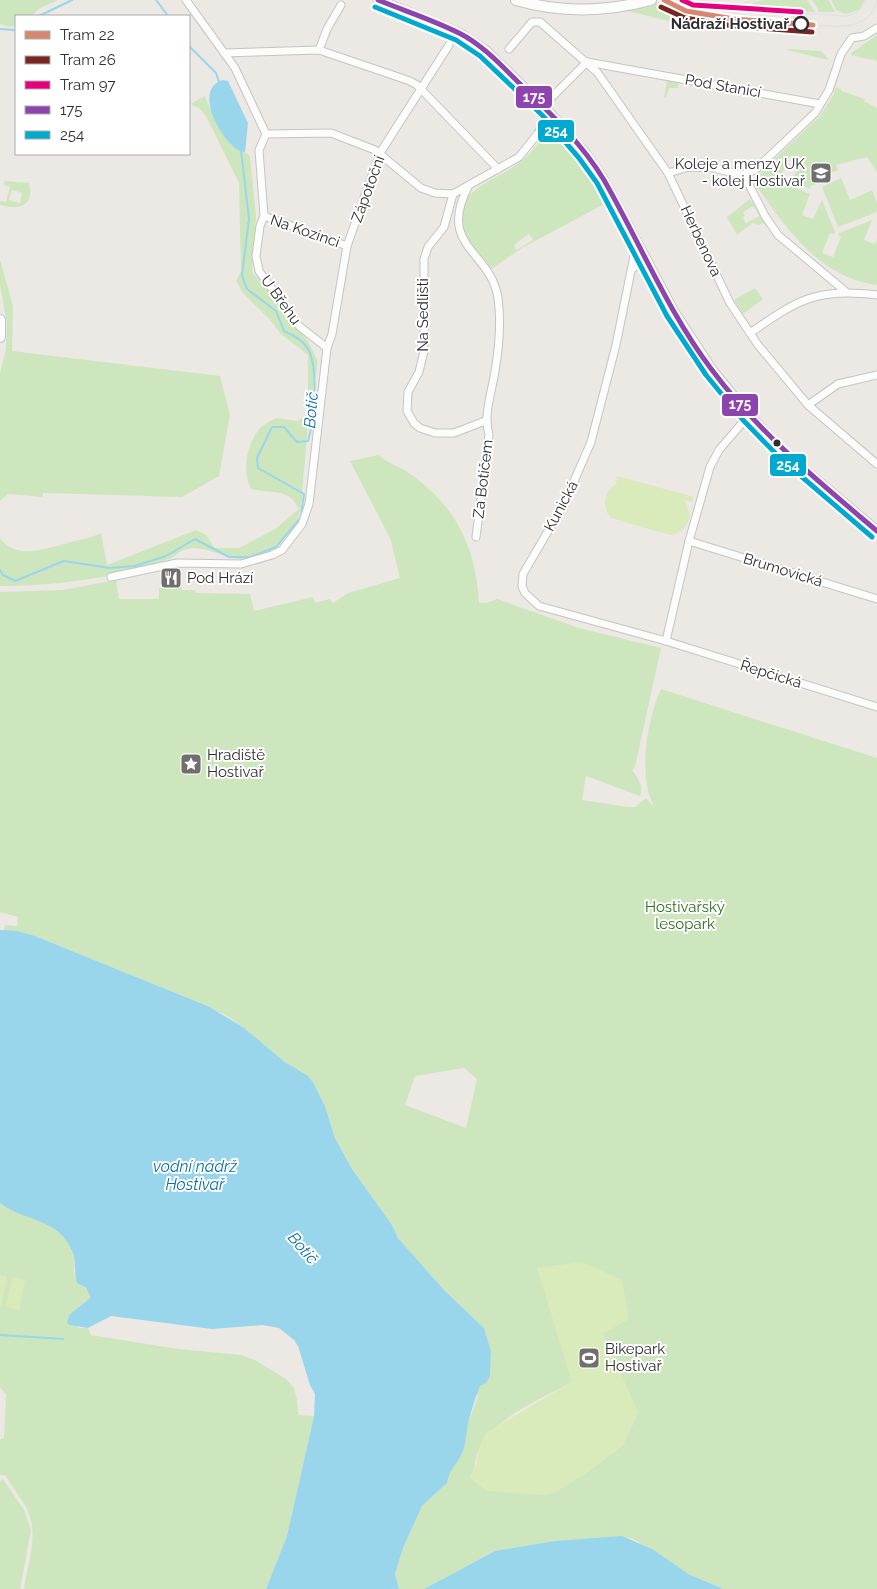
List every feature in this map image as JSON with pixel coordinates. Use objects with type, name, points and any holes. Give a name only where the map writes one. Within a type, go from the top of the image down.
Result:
[{"type":"main road","points":[[516,0],[539,6],[576,10],[612,8],[650,0]]},
{"type":"main road","points":[[0,320],[0,337]]},
{"type":"street","points":[[186,0],[236,68],[266,134],[330,133],[380,153],[421,188],[436,194],[453,194],[512,163],[524,152],[539,132],[550,99],[587,62]]},
{"type":"street","points":[[378,0],[459,33],[485,50],[547,110],[592,162],[620,208],[685,331],[712,370],[749,416],[786,454],[877,532]]},
{"type":"street","points":[[318,50],[327,29],[341,5]]},
{"type":"street","name":"Herbenova","points":[[509,49],[532,22],[540,22],[587,62],[607,84],[668,173],[723,289],[750,333],[774,366],[808,405],[877,464]]},
{"type":"street","points":[[668,173],[697,167],[744,175],[755,170],[798,130],[820,104],[829,90],[841,54],[852,38],[864,36],[877,28]]},
{"type":"street","name":"Zápotoční","points":[[327,348],[332,334],[347,246],[380,153],[449,45]]},
{"type":"street","points":[[224,53],[318,50],[410,81],[422,90],[498,169]]},
{"type":"street","name":"Pod Stanicí","points":[[587,62],[820,104]]},
{"type":"street","name":"U Břehu","points":[[266,134],[259,150],[264,216],[260,226],[256,256],[259,271],[298,326],[327,348]]},
{"type":"street","points":[[744,175],[778,235],[843,291]]},
{"type":"street","name":"Za Botičem","points":[[468,187],[458,213],[460,232],[472,254],[495,286],[498,298],[496,368],[485,421],[489,435],[476,537]]},
{"type":"street","name":"Na Sedlišti","points":[[453,194],[444,227],[428,247],[424,259],[424,351],[419,372],[408,392],[406,405],[414,423],[427,431],[444,434],[454,433],[485,421]]},
{"type":"street","name":"Na Kozinci","points":[[264,216],[347,246]]},
{"type":"street","name":"Kunická","points":[[641,248],[634,256],[616,345],[591,442],[564,502],[524,572],[522,586],[528,597],[539,606],[666,641]]},
{"type":"street","points":[[632,269],[646,258]]},
{"type":"street","points":[[750,333],[802,301],[816,295],[843,291],[877,294]]},
{"type":"street","points":[[111,577],[177,563],[245,564],[282,550],[302,524],[309,504],[327,348]]},
{"type":"street","points":[[808,405],[834,386],[877,375]]},
{"type":"street","points":[[666,641],[690,541],[713,462],[731,435],[749,416]]},
{"type":"street","name":"Brumovická","points":[[690,541],[877,599]]},
{"type":"street","name":"Řepčická","points":[[666,641],[877,707]]},
{"type":"green space","points":[[0,0],[58,0],[40,8],[32,15],[15,15],[15,26],[10,27],[0,24]]},
{"type":"green space","points":[[763,0],[807,0],[815,12],[788,10],[790,7],[786,6],[781,7],[782,10],[751,7],[752,3]]},
{"type":"green space","points":[[812,0],[829,0],[835,12],[818,12]]},
{"type":"green space","points":[[831,0],[865,0],[859,10],[846,14],[836,10]]},
{"type":"green space","points":[[660,2],[696,18],[697,28],[628,11]]},
{"type":"green space","points":[[877,35],[877,61],[851,55],[851,53]]},
{"type":"green space","points":[[787,50],[821,51],[829,60]]},
{"type":"green space","points":[[667,81],[679,83],[678,88],[669,88],[666,98],[664,98]]},
{"type":"green space","name":"Koleje a menzy UK - kolej Hostivař","points":[[835,87],[865,99],[864,101],[877,108],[877,172],[867,157],[836,165],[838,170],[826,175],[827,179],[811,186],[810,189],[792,181],[801,160],[790,156],[779,181],[810,194],[802,215],[813,219],[822,200],[835,232],[834,234],[830,233],[822,253],[833,257],[841,237],[838,235],[839,233],[872,220],[864,240],[875,244],[877,239],[877,285],[857,281],[823,263],[794,236],[758,188],[761,172],[820,116],[834,94]]},
{"type":"green space","points":[[205,96],[225,133],[242,152],[250,156],[256,217],[252,272],[279,302],[306,338],[317,360],[309,414],[302,502],[297,519],[290,531],[275,546],[255,559],[244,560],[194,548],[182,551],[171,558],[150,565],[108,576],[87,580],[0,586],[0,538],[6,545],[14,549],[30,551],[48,548],[101,533],[107,565],[196,530],[206,535],[215,548],[239,548],[275,529],[299,509],[295,502],[285,494],[251,489],[248,482],[246,467],[248,451],[260,429],[266,423],[277,418],[297,421],[305,416],[308,411],[308,355],[281,334],[243,293],[236,281],[241,271],[239,183],[206,116],[199,108],[190,104]]},
{"type":"green space","points":[[547,130],[552,130],[581,165],[606,203],[522,248],[490,270],[468,243],[462,225],[462,211],[466,200],[485,183],[523,160],[533,150]],"holes":[[[529,234],[533,240],[516,250],[514,245]]]},
{"type":"green space","points":[[838,170],[850,200],[872,190],[877,203],[877,212],[838,227],[822,187],[841,178]]},
{"type":"green space","points":[[4,181],[29,183],[30,197],[24,205],[19,207],[0,205],[0,201],[6,202],[10,187],[4,185]],"holes":[[[12,190],[22,193],[20,203],[9,200]]]},
{"type":"green space","points":[[750,199],[769,227],[762,223],[759,225],[753,223],[737,235],[727,217]],"holes":[[[754,207],[760,216],[746,223],[743,218],[745,216],[743,212]]]},
{"type":"green space","points":[[0,260],[13,306],[12,351],[220,376],[230,415],[219,476],[182,497],[43,493],[43,497],[8,494],[0,501],[0,373],[6,349],[7,325],[0,284]]},
{"type":"green space","points":[[755,288],[763,299],[743,314],[734,300]]},
{"type":"green space","name":"Hostivařský lesopark","points":[[379,455],[386,461],[409,473],[439,499],[451,514],[468,546],[477,583],[479,603],[487,603],[497,599],[579,628],[661,648],[635,767],[632,770],[641,786],[640,796],[586,776],[582,800],[635,807],[646,798],[655,808],[646,781],[645,766],[648,732],[661,689],[877,758],[877,1589],[724,1589],[690,1575],[632,1538],[555,1541],[495,1551],[424,1589],[399,1589],[395,1574],[403,1548],[422,1506],[443,1487],[449,1472],[462,1453],[468,1422],[478,1397],[477,1393],[480,1386],[490,1376],[491,1351],[484,1328],[444,1290],[398,1238],[392,1225],[352,1169],[335,1138],[325,1106],[314,1084],[229,1017],[210,1007],[35,936],[4,930],[5,925],[17,926],[18,917],[0,912],[0,592],[62,590],[116,580],[119,599],[159,599],[159,588],[181,587],[182,590],[195,590],[196,593],[250,594],[254,611],[313,597],[315,603],[330,599],[333,603],[348,593],[400,578],[390,538],[350,461]],"holes":[[[464,1068],[477,1079],[466,1128],[405,1105],[415,1076]],[[538,1268],[603,1334],[638,1413],[623,1445],[585,1474],[470,1478],[478,1452],[485,1439],[495,1429],[506,1419],[532,1403],[572,1382]]]},
{"type":"green space","points":[[617,476],[694,497],[692,502],[684,500],[690,515],[686,526],[681,531],[670,535],[611,518],[605,503],[607,494],[618,483],[616,482]]},
{"type":"green space","points":[[0,1203],[51,1227],[60,1233],[67,1242],[74,1256],[76,1279],[88,1291],[90,1296],[89,1299],[70,1314],[78,1328],[88,1328],[91,1335],[178,1349],[241,1355],[255,1360],[286,1379],[294,1388],[298,1415],[314,1416],[287,1536],[266,1589],[24,1589],[32,1549],[30,1519],[25,1505],[6,1476],[0,1475],[0,1439],[4,1438],[6,1395],[0,1387],[0,1307],[6,1277],[0,1275]]},
{"type":"green space","name":"Bikepark Hostivař","points":[[582,1262],[622,1280],[629,1319],[603,1334],[638,1413],[623,1445],[585,1474],[554,1493],[543,1495],[487,1491],[470,1478],[481,1443],[487,1432],[572,1382],[537,1268]]},
{"type":"green space","points":[[0,1275],[7,1277],[1,1307],[0,1307]]},
{"type":"green space","points":[[12,1277],[25,1280],[19,1310],[6,1307]]},
{"type":"green space","points":[[3,1479],[24,1510],[31,1530],[20,1589],[0,1589],[0,1481]]},
{"type":"water","points":[[223,80],[228,81],[248,123],[245,152],[238,150],[222,133],[210,108],[209,96],[213,86]]},
{"type":"water","name":"vodní nádrž Hostivař","points":[[0,930],[17,931],[35,936],[210,1007],[244,1028],[285,1062],[308,1076],[325,1106],[335,1138],[352,1169],[392,1225],[398,1238],[444,1290],[484,1328],[491,1351],[490,1376],[486,1383],[480,1386],[469,1420],[465,1445],[461,1456],[447,1483],[422,1506],[403,1548],[395,1574],[399,1589],[266,1589],[287,1536],[314,1416],[315,1394],[310,1385],[298,1346],[294,1340],[279,1328],[262,1325],[212,1329],[111,1316],[88,1328],[69,1325],[67,1322],[70,1314],[89,1299],[90,1296],[86,1288],[77,1283],[74,1256],[67,1241],[51,1227],[0,1203]]},
{"type":"water","points":[[622,1536],[652,1549],[690,1575],[724,1589],[424,1589],[495,1551],[555,1541]]},
{"type":"waterway","name":"Botič","points":[[41,15],[72,0]]},
{"type":"waterway","name":"Botič","points":[[156,0],[167,15]]},
{"type":"waterway","name":"Botič","points":[[0,29],[15,30]]},
{"type":"waterway","name":"Botič","points":[[190,47],[216,73],[219,82]]},
{"type":"waterway","name":"Botič","points":[[0,570],[3,575],[15,581],[64,561],[109,568],[135,566],[166,556],[195,539],[229,557],[250,557],[276,547],[301,517],[304,494],[258,468],[257,458],[272,427],[284,427],[297,442],[308,441],[312,422],[314,372],[310,353],[305,345],[296,337],[284,331],[276,311],[247,289],[242,275],[249,219],[241,150]]},
{"type":"waterway","points":[[0,1335],[63,1339]]},
{"type":"tram line","name":"22","points":[[664,0],[686,11],[734,19],[813,25]]},
{"type":"tram line","name":"97","points":[[682,0],[693,5],[801,12]]},
{"type":"tram line","points":[[706,8],[730,7],[755,0]]},
{"type":"tram line","points":[[722,13],[748,10],[847,16],[858,12],[867,0]]},
{"type":"tram line","points":[[813,25],[842,26],[860,22],[873,11],[877,1]]},
{"type":"tram line","name":"26","points":[[661,7],[685,18],[733,26],[812,32]]},
{"type":"transit line","name":"175","points":[[378,0],[467,37],[497,61],[564,128],[604,180],[668,301],[696,348],[712,370],[749,415],[769,435],[811,475],[877,531]]},
{"type":"transit line","name":"254","points":[[375,7],[456,40],[480,56],[542,115],[579,158],[597,183],[667,316],[706,375],[743,420],[781,459],[872,537]]},
{"type":"place","name":"Nádraží Hostivař","points":[[801,24]]},
{"type":"place","name":"Koleje a menzy UK - kolej Hostivař","points":[[821,173]]},
{"type":"place","name":"Pod Hrází","points":[[171,578]]},
{"type":"place","name":"Hradiště Hostivař","points":[[191,764]]},
{"type":"place","name":"Bikepark Hostivař","points":[[589,1358]]}]
